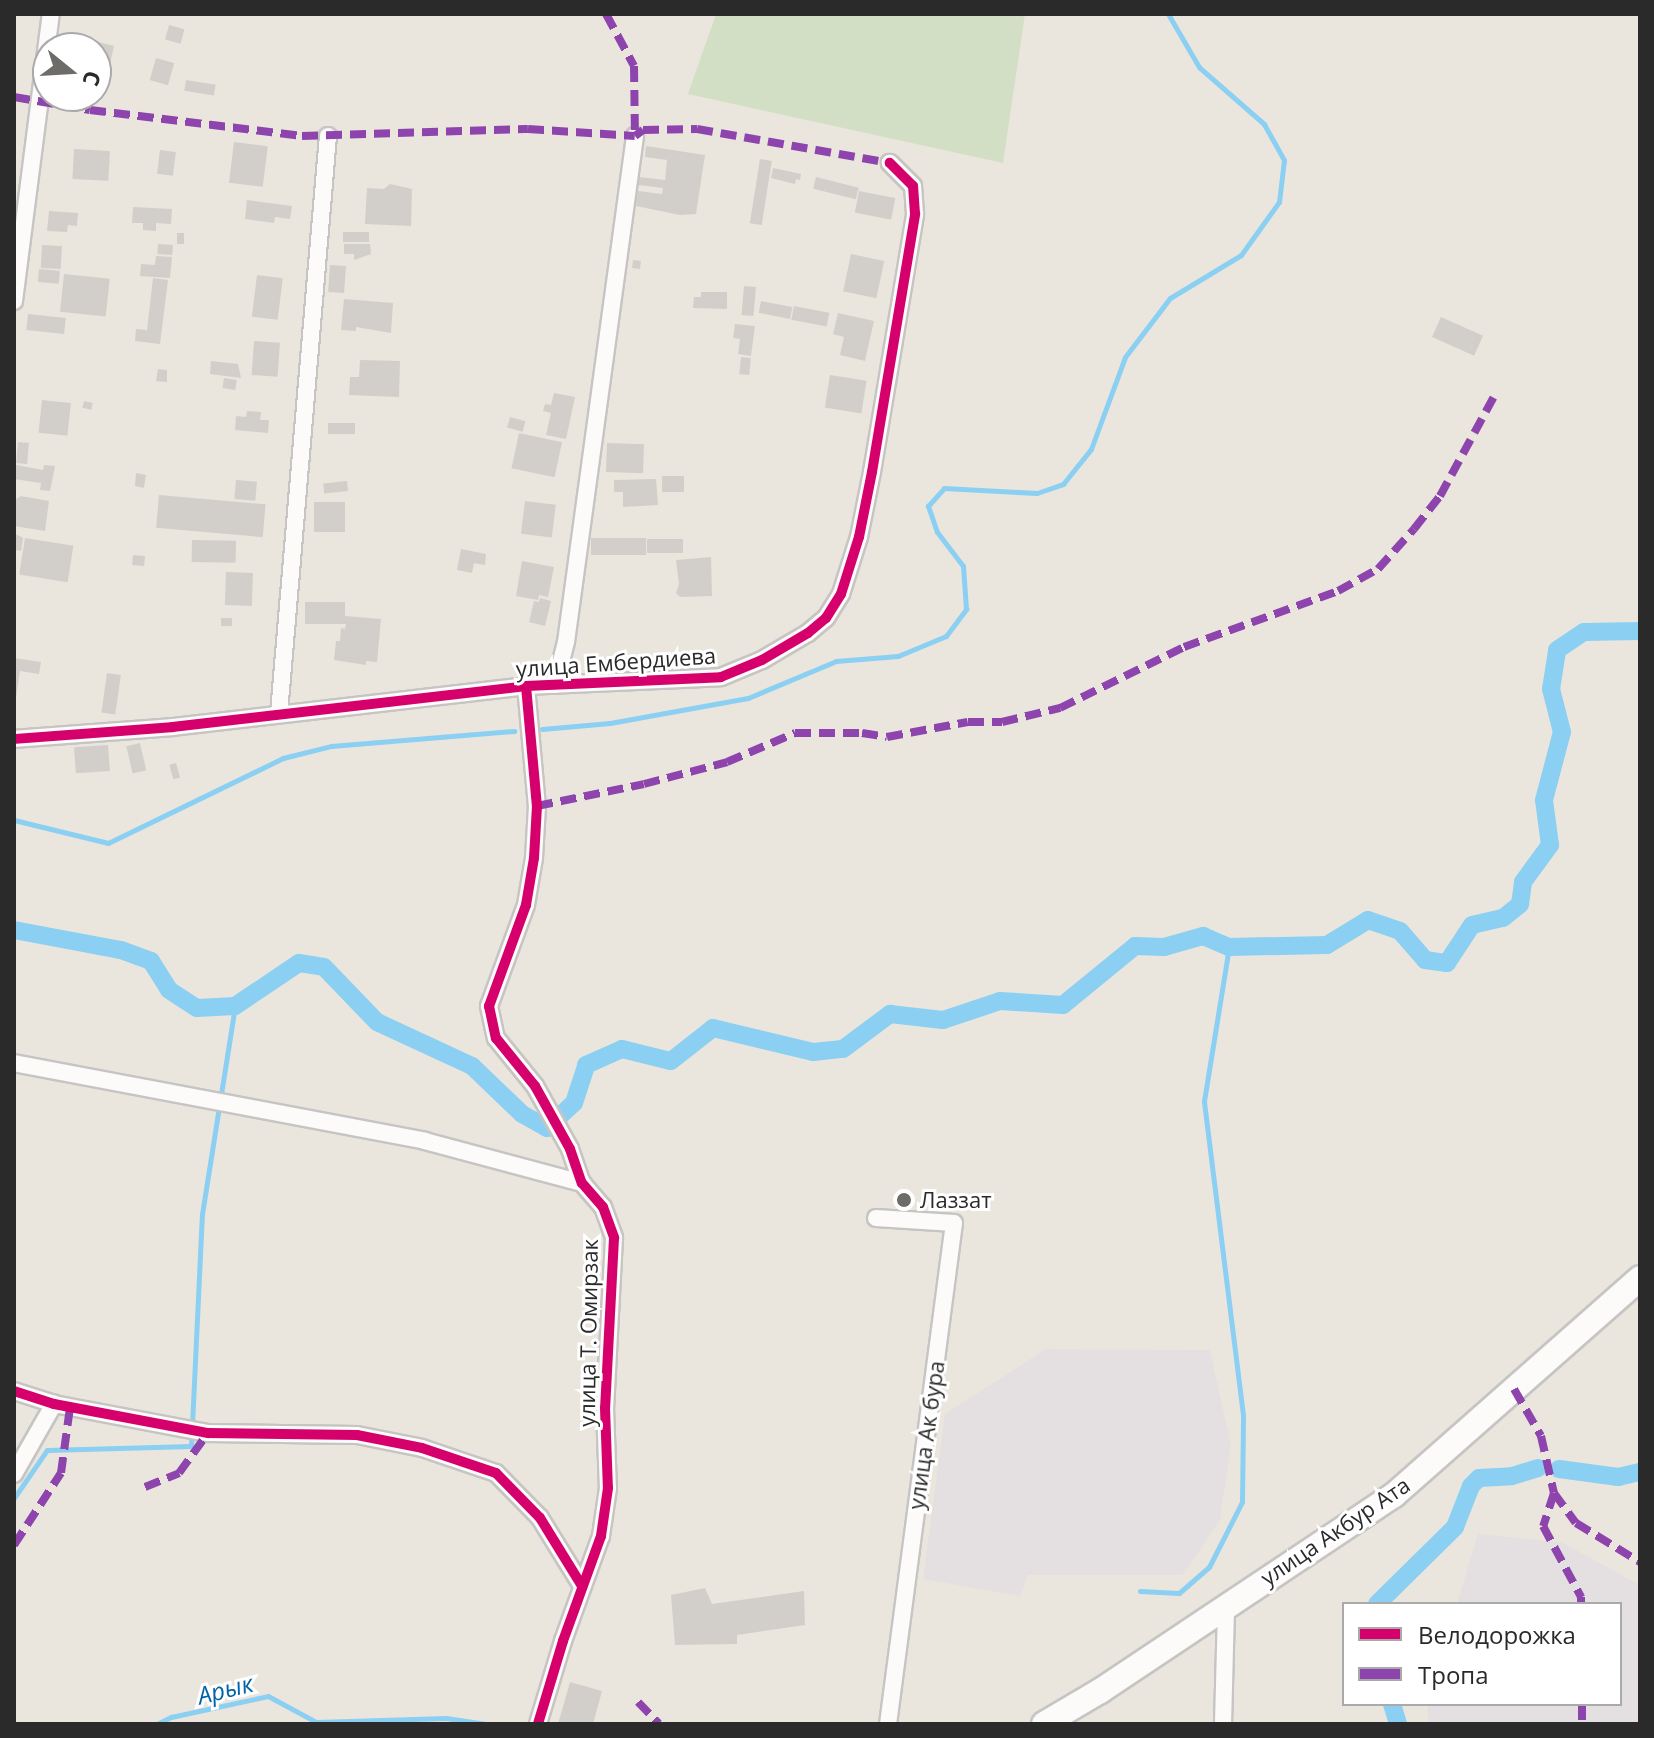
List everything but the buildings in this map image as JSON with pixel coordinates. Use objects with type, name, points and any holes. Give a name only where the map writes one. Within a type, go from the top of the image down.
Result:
[{"type":"main road","name":"улица Акбур Ата","points":[[1044,1724],[1394,1495],[1640,1278]]},
{"type":"street","points":[[14,301],[51,14]]},
{"type":"street","points":[[279,713],[328,136]]},
{"type":"street","name":"улица Ембердиева","points":[[555,685],[568,627],[635,136]]},
{"type":"street","name":"улица Ембердиева","points":[[14,739],[173,727],[526,686],[721,677],[762,660],[808,633],[834,608],[859,537],[915,214],[913,186],[890,163]]},
{"type":"street","name":"улица Т. Омирзак","points":[[526,686],[537,806],[534,858],[526,905],[489,1006],[496,1038],[535,1086],[570,1149],[582,1183],[603,1207],[614,1238],[605,1408],[608,1488],[601,1536],[538,1724]]},
{"type":"street","points":[[14,1063],[425,1141],[582,1183]]},
{"type":"street","name":"улица Ак бура","points":[[876,1218],[954,1223],[888,1724]]},
{"type":"street","points":[[14,1391],[54,1404],[208,1433],[357,1435],[422,1448],[496,1473],[540,1518],[582,1586]]},
{"type":"street","points":[[14,1474],[54,1404]]},
{"type":"street","points":[[1223,1724],[1226,1606]]},
{"type":"shaded area","points":[[1046,1349],[1210,1350],[1231,1445],[1220,1520],[1183,1575],[1028,1575],[1020,1596],[923,1579],[945,1414]]},
{"type":"shaded area","points":[[1478,1534],[1561,1542],[1640,1585],[1640,1724],[1429,1724],[1427,1706],[1622,1706],[1622,1602],[1458,1602]]},
{"type":"green space","points":[[716,14],[1025,14],[1003,163],[688,94]]},
{"type":"waterway","points":[[542,729],[610,723],[748,698],[836,661],[898,656],[946,636],[966,609],[963,566],[937,532],[928,506],[944,488],[1037,493],[1063,484],[1091,449],[1125,357],[1170,298],[1241,255],[1279,202],[1284,160],[1264,124],[1199,67],[1168,14]]},
{"type":"waterway","points":[[14,930],[121,950],[151,961],[169,990],[197,1008],[235,1006],[299,963],[324,967],[377,1022],[472,1066],[522,1114],[547,1128],[574,1103],[586,1065],[622,1049],[671,1061],[713,1028],[813,1052],[843,1049],[890,1014],[943,1020],[1000,1001],[1063,1005],[1135,946],[1164,947],[1203,936],[1229,947],[1327,945],[1368,920],[1400,931],[1425,960],[1447,963],[1472,925],[1503,918],[1520,904],[1523,882],[1550,845],[1544,800],[1562,732],[1551,689],[1557,650],[1584,632],[1640,631]]},
{"type":"waterway","points":[[14,820],[108,843],[283,758],[331,746],[514,731]]},
{"type":"waterway","points":[[1140,1591],[1179,1593],[1209,1567],[1242,1502],[1243,1415],[1204,1101],[1229,947]]},
{"type":"waterway","points":[[14,1498],[47,1450],[191,1446],[202,1214],[235,1006]]},
{"type":"waterway","points":[[1379,1602],[1455,1527],[1471,1486],[1479,1478],[1512,1476],[1538,1468]]},
{"type":"waterway","points":[[1559,1469],[1618,1477],[1640,1472]]},
{"type":"waterway","name":"Арык","points":[[157,1724],[171,1717],[268,1696],[316,1722],[446,1718],[487,1724]]},
{"type":"waterway","points":[[1393,1706],[1398,1724]]},
{"type":"marked path","points":[[606,14],[634,66],[635,136]]},
{"type":"marked path","points":[[14,97],[90,110],[302,136],[528,129],[635,136],[643,130],[697,129],[890,163]]},
{"type":"marked path","points":[[537,806],[644,784],[727,762],[795,733],[862,733],[887,737],[968,722],[1002,722],[1060,708],[1184,647],[1338,591],[1378,569],[1414,529],[1440,496],[1497,391]]},
{"type":"marked path","points":[[1514,1389],[1541,1436],[1554,1493],[1576,1523],[1640,1562]]},
{"type":"marked path","points":[[14,1545],[61,1473],[70,1407]]},
{"type":"marked path","points":[[145,1487],[179,1473],[208,1433]]},
{"type":"marked path","points":[[1554,1493],[1543,1526],[1581,1602]]},
{"type":"marked path","points":[[638,1702],[659,1724]]},
{"type":"marked path","points":[[1582,1706],[1582,1724]]},
{"type":"cycle path","points":[[14,739],[173,727],[526,686],[721,677],[762,660],[808,633],[826,618],[841,594],[859,537],[872,472],[915,214],[913,186],[890,163]]},
{"type":"cycle path","points":[[526,686],[537,806],[534,858],[526,905],[489,1006],[496,1038],[535,1086],[570,1149],[582,1183],[603,1207],[614,1238],[605,1408],[608,1488],[601,1536],[563,1641],[538,1724]]},
{"type":"cycle path","points":[[14,1391],[54,1404],[208,1433],[357,1435],[422,1448],[496,1473],[540,1518],[582,1586]]},
{"type":"place","name":"Лаззат","points":[[904,1200]]}]
